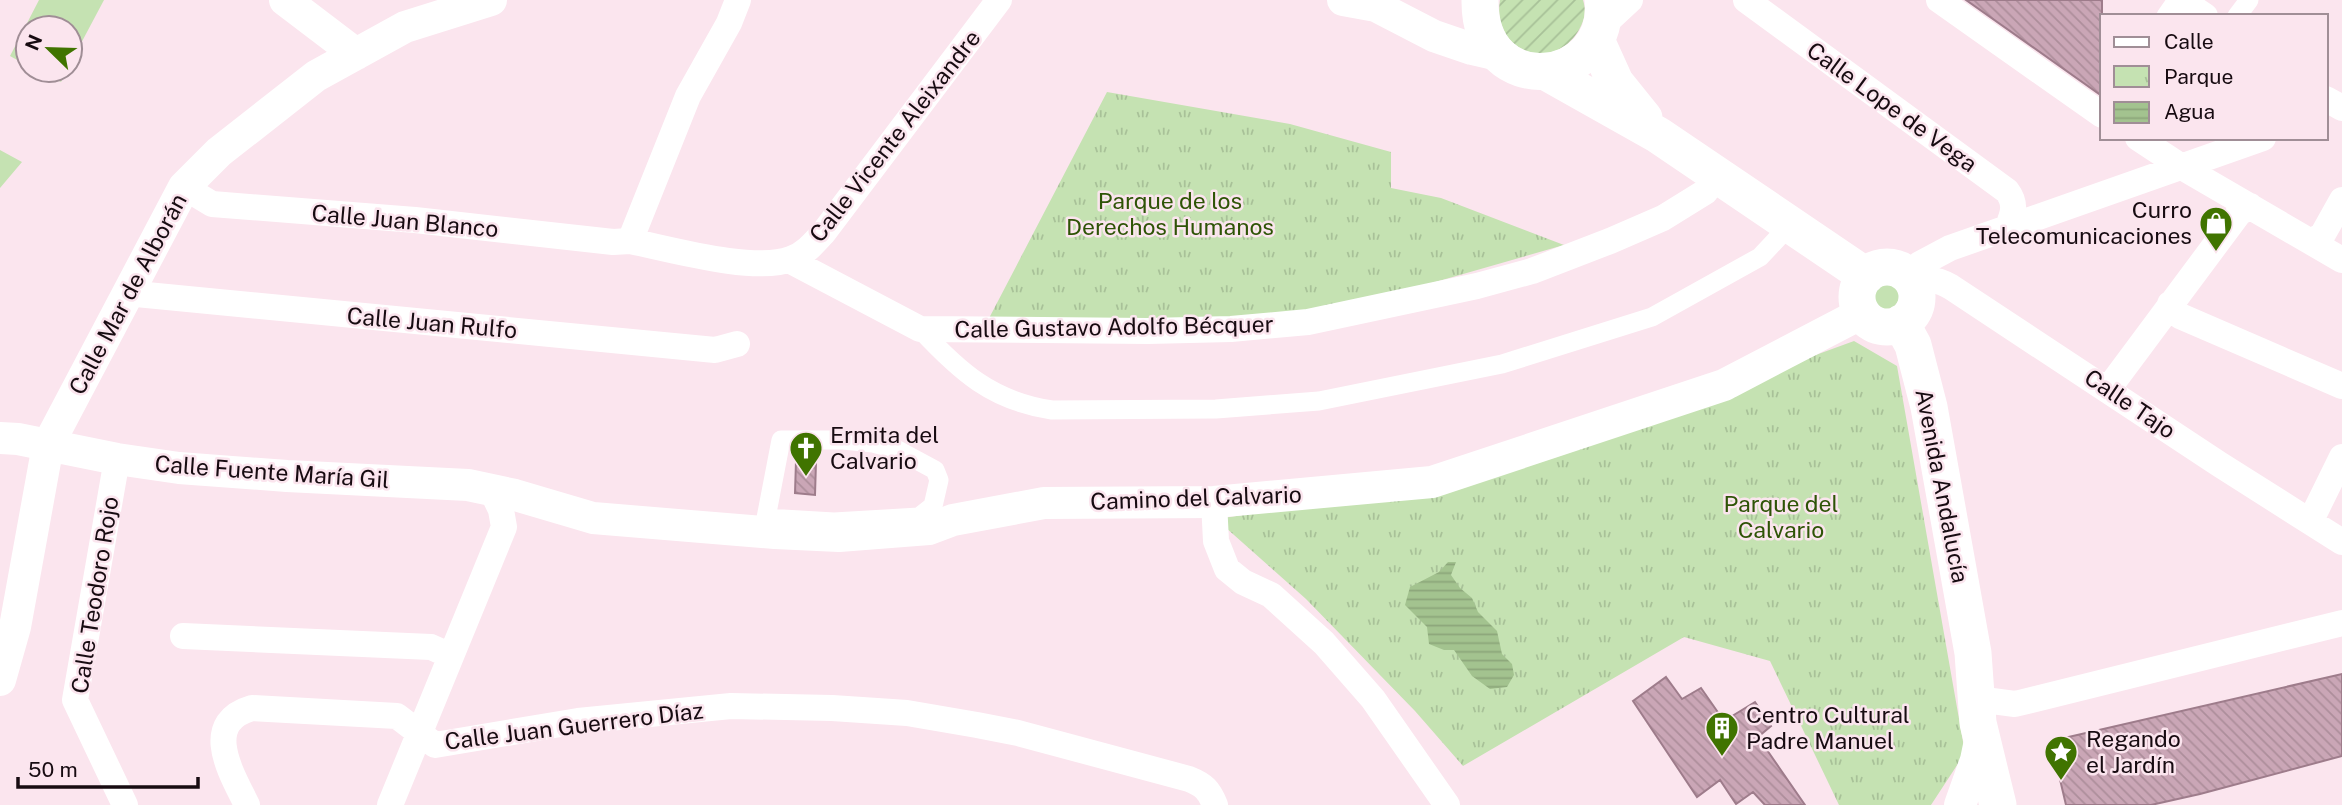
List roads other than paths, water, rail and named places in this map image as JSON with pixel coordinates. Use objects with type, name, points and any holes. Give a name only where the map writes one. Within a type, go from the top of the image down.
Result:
[{"type":"main road","points":[[1480,0],[1480,20],[1486,39],[1498,55],[1521,68],[1546,72],[1658,135],[1866,276]]},
{"type":"main road","points":[[1546,72],[1568,65],[1583,55],[1600,22]]},
{"type":"main road","points":[[1600,22],[1615,82],[1658,135]]},
{"type":"main road","points":[[1883,267],[1892,267],[1912,281],[1917,300],[1912,314],[1901,323],[1892,327],[1874,324],[1862,313],[1857,293],[1866,276],[1883,267]]},
{"type":"main road","name":"Avenida Andalucía","points":[[1901,323],[1913,345],[1929,407],[1973,653],[1975,699],[1981,736],[1998,805]]},
{"type":"main road","name":"Avenida Andalucía","points":[[1973,653],[1992,701],[2018,805]]},
{"type":"street","points":[[285,0],[356,54]]},
{"type":"street","name":"Calle Mar de Alborán","points":[[0,680],[15,627],[48,445],[184,187],[219,152],[316,76],[405,27],[491,0]]},
{"type":"street","points":[[630,241],[688,96],[729,23],[738,0]]},
{"type":"street","name":"Calle Vicente Aleixandre","points":[[630,241],[747,264],[789,260],[809,248],[824,232],[999,0]]},
{"type":"street","points":[[1343,0],[1377,3],[1407,0]]},
{"type":"street","points":[[1600,22],[1630,0]]},
{"type":"street","name":"Calle Lope de Vega","points":[[1746,0],[2007,191],[2014,208],[2008,226]]},
{"type":"street","points":[[1939,0],[2100,112]]},
{"type":"street","points":[[2168,14],[2179,0],[2202,14]]},
{"type":"street","points":[[1377,3],[1434,36],[1498,55]]},
{"type":"street","points":[[2141,140],[2182,167],[2342,260]]},
{"type":"street","points":[[1912,281],[1920,264],[1931,257],[2008,226],[2257,140]]},
{"type":"street","name":"Calle Gustavo Adolfo Bécquer","points":[[789,260],[920,329],[1162,331],[1231,329],[1308,322],[1477,286],[1532,271],[1610,242],[1663,218],[1705,192],[1718,175]]},
{"type":"street","name":"Calle Juan Blanco","points":[[184,187],[212,204],[415,220],[613,242],[630,241]]},
{"type":"street","points":[[2313,242],[2323,234],[2342,200]]},
{"type":"street","points":[[2106,387],[2114,381],[2239,213],[2250,206]]},
{"type":"street","points":[[920,329],[953,364],[982,385],[1010,400],[1034,407],[1052,410],[1216,409],[1319,401],[1502,364],[1652,317],[1760,257],[1791,224]]},
{"type":"street","name":"Calle Tajo","points":[[1912,281],[1929,280],[1951,287],[2342,542]]},
{"type":"street","name":"Calle Juan Rulfo","points":[[126,293],[715,350],[737,344]]},
{"type":"street","points":[[2170,304],[2173,311],[2180,316],[2342,387]]},
{"type":"street","name":"Camino del Calvario","points":[[544,505],[593,518],[839,536],[929,529],[953,520],[1044,503],[1214,502],[1432,482],[1724,385],[1862,313]]},
{"type":"street","name":"Calle Fuente María Gil","points":[[0,438],[179,468],[468,485],[544,505]]},
{"type":"street","points":[[780,440],[873,443],[896,449],[935,470],[939,480],[933,506],[919,517],[834,522],[766,518],[780,440]]},
{"type":"street","points":[[2313,522],[2314,514],[2342,457]]},
{"type":"street","name":"Calle Teodoro Rojo","points":[[117,459],[75,700],[125,805]]},
{"type":"street","points":[[390,805],[504,527],[502,510],[491,489]]},
{"type":"street","points":[[1214,502],[1216,541],[1227,569],[1243,582],[1271,595],[1324,643],[1373,699],[1447,805]]},
{"type":"street","points":[[504,527],[533,508],[544,505]]},
{"type":"street","points":[[1992,701],[2015,704],[2342,623]]},
{"type":"street","points":[[183,636],[431,647],[451,656]]},
{"type":"street","name":"Calle Juan Guerrero Díaz","points":[[420,732],[435,746],[578,720],[731,706],[908,713],[1018,733],[1189,779],[1202,784],[1210,791],[1215,805]]},
{"type":"street","points":[[247,805],[224,757],[223,743],[230,721],[244,710],[252,708],[397,716],[420,732]]},
{"type":"street","points":[[1960,805],[1976,760],[1981,736]]},
{"type":"water","points":[[1448,562],[1456,562],[1451,575],[1460,588],[1472,598],[1478,612],[1497,631],[1502,654],[1512,664],[1514,675],[1507,687],[1490,689],[1472,676],[1454,650],[1444,650],[1429,644],[1427,627],[1405,605],[1410,587],[1439,572]]},
{"type":"place","name":"Curro Telecomunicaciones","points":[[2216,253]]},
{"type":"place","name":"Ermita del Calvario","points":[[806,478]]},
{"type":"place","name":"Centro Cultural Padre Manuel","points":[[1722,758]]},
{"type":"place","name":"Regando el Jardín","points":[[2061,782]]},
{"type":"park label","name":"Parque de los Derechos Humanos","points":[[1170,214]]},
{"type":"park label","name":"Parque del Calvario","points":[[1781,517]]}]
